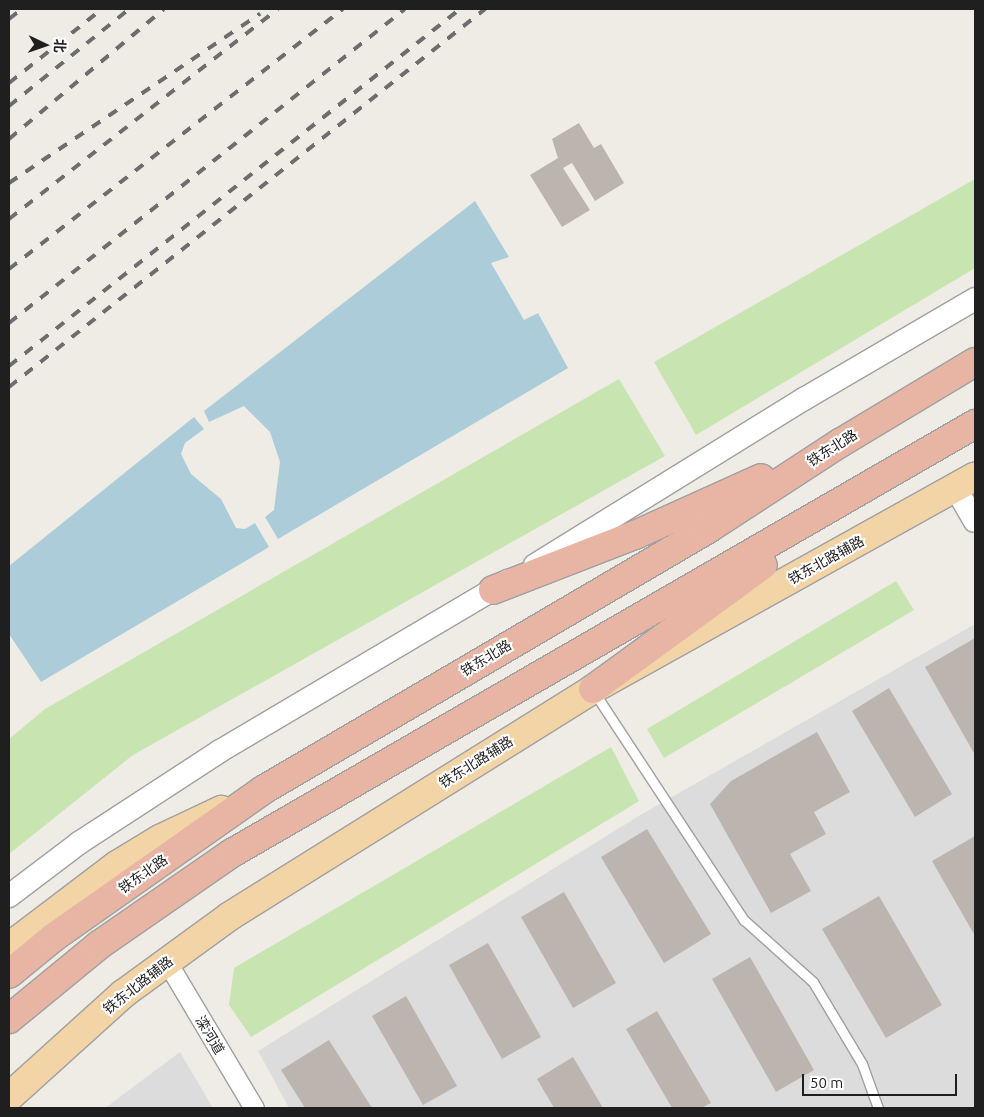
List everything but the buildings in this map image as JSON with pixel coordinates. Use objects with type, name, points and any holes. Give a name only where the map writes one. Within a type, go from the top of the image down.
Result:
[{"type":"highway","name":"铁东北路","points":[[9,974],[62,932],[263,790],[708,529],[840,443],[975,362]]},
{"type":"highway","points":[[9,1019],[99,945],[232,853],[975,424]]},
{"type":"highway","points":[[493,590],[634,535],[840,443]]},
{"type":"highway","points":[[593,690],[870,486]]},
{"type":"main road","name":"铁东北路辅路","points":[[9,1097],[123,994],[238,910],[593,690],[965,482]]},
{"type":"main road","points":[[9,947],[81,892],[160,839],[263,790]]},
{"type":"street","points":[[9,896],[79,843],[212,756],[493,590],[804,399],[975,299]]},
{"type":"street","points":[[965,482],[975,521]]},
{"type":"street","name":"滦河道","points":[[166,962],[254,1108]]},
{"type":"lane","points":[[593,690],[744,920],[813,982],[862,1064],[878,1108]]},
{"type":"shaded area","points":[[975,624],[975,1108],[289,1108],[258,1051],[642,814]]},
{"type":"shaded area","points":[[180,1052],[213,1108],[105,1108]]},
{"type":"green space","points":[[975,179],[975,268],[696,435],[654,362]]},
{"type":"green space","points":[[619,379],[665,456],[133,755],[9,854],[9,739],[45,709]]},
{"type":"green space","points":[[896,581],[914,610],[664,758],[647,729]]},
{"type":"green space","points":[[611,747],[639,801],[251,1037],[229,1005],[234,968]]},
{"type":"water","points":[[475,201],[509,257],[491,263],[524,320],[538,313],[568,368],[278,539],[265,517],[274,510],[280,462],[270,432],[244,406],[209,422],[204,411]]},
{"type":"water","points":[[194,417],[204,429],[185,443],[181,454],[191,474],[221,499],[236,528],[245,529],[255,523],[269,547],[41,682],[9,634],[9,566]]},
{"type":"railway","points":[[9,19],[22,9]]},
{"type":"railway","points":[[9,83],[102,9]]},
{"type":"railway","points":[[9,106],[129,9]]},
{"type":"railway","points":[[9,139],[164,9]]},
{"type":"railway","points":[[9,219],[278,9]]},
{"type":"railway","points":[[9,269],[343,9]]},
{"type":"railway","points":[[9,323],[405,9]]},
{"type":"railway","points":[[9,366],[460,9]]},
{"type":"railway","points":[[9,387],[485,9]]},
{"type":"railway","points":[[9,183],[260,14]]}]
